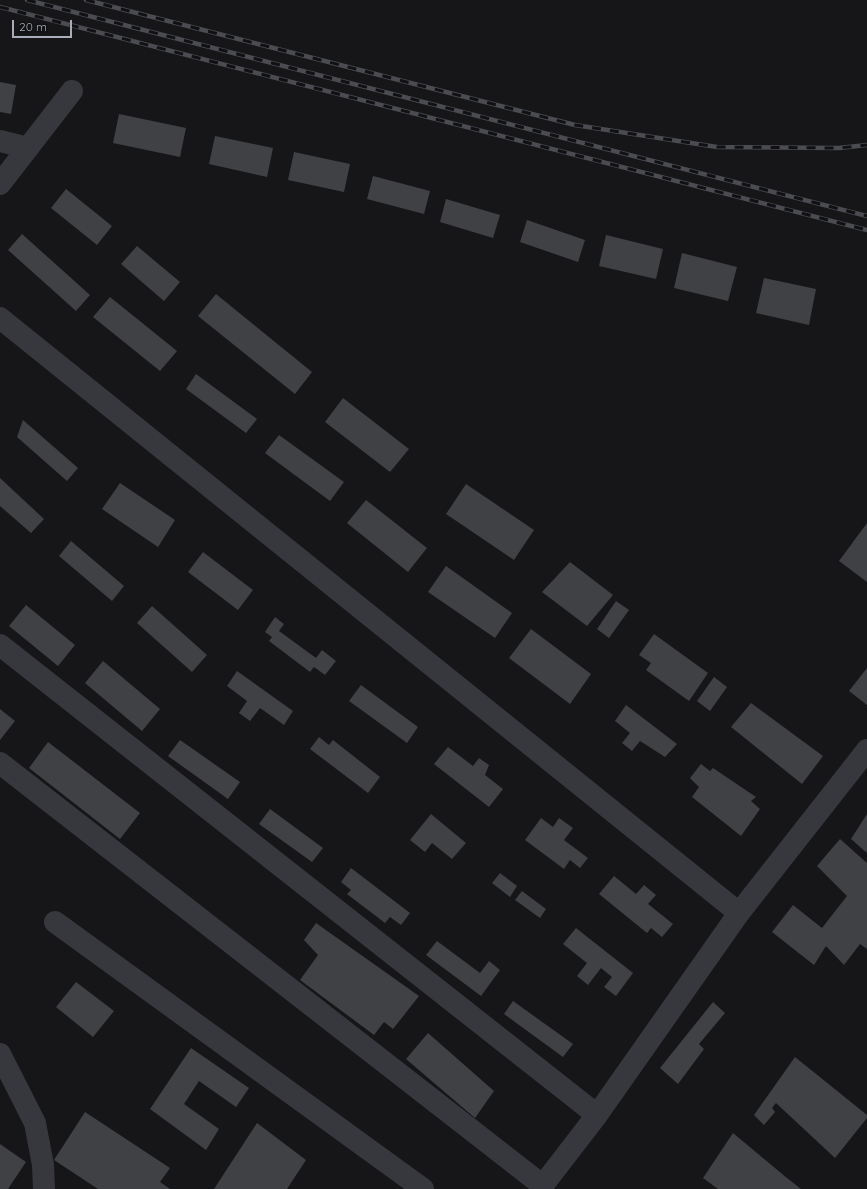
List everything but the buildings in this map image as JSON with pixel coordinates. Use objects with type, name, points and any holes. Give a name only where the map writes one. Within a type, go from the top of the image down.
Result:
[{"type":"street","points":[[0,184],[72,91]]},
{"type":"street","points":[[0,141],[28,148]]},
{"type":"street","points":[[0,318],[740,913]]},
{"type":"street","points":[[0,645],[596,1115]]},
{"type":"street","points":[[0,763],[541,1187],[596,1115],[740,913],[867,750]]},
{"type":"street","points":[[55,922],[423,1189]]},
{"type":"street","points":[[0,1054],[36,1123],[43,1165],[44,1189]]},
{"type":"railway","points":[[27,0],[867,216]]},
{"type":"railway","points":[[86,0],[575,125],[717,147],[839,148],[867,145]]},
{"type":"railway","points":[[0,7],[867,230]]}]
